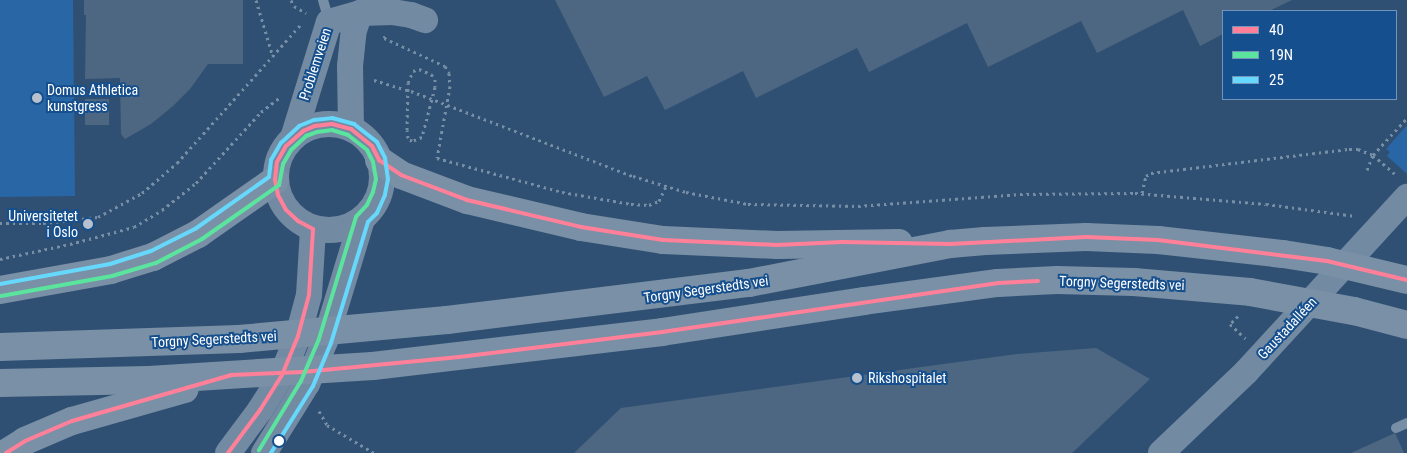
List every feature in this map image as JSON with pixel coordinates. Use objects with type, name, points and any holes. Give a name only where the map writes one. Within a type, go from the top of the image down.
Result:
[{"type":"highway","points":[[378,160],[402,175],[467,200],[581,227],[663,240],[777,245],[842,242],[950,244]]},
{"type":"highway","points":[[0,290],[111,270],[153,257],[198,234],[275,180]]},
{"type":"highway","name":"Torgny Segerstedts vei","points":[[0,347],[239,338],[386,327],[740,285],[950,244],[985,241],[1104,238],[1158,240],[1283,254],[1407,280]]},
{"type":"highway","name":"Torgny Segerstedts vei","points":[[0,383],[224,377],[373,366],[662,332],[864,301],[998,283],[1057,280],[1134,282],[1250,292],[1378,317],[1407,325]]},
{"type":"highway","points":[[6,453],[25,441],[72,421],[224,377]]},
{"type":"main road","name":"Problemveien","points":[[293,138],[320,12],[392,12],[411,15],[425,20]]},
{"type":"main road","name":"Problemveien","points":[[351,129],[350,66],[354,30],[360,13]]},
{"type":"main road","points":[[332,124],[351,129],[372,146],[378,160],[382,179],[379,194],[372,209],[352,226],[333,230],[313,229],[298,221],[286,210],[278,195],[275,180],[277,162],[293,138],[316,126],[332,124]]},
{"type":"main road","name":"Gaustadalléen","points":[[1161,453],[1246,372],[1404,188]]},
{"type":"main road","points":[[264,453],[307,384],[321,349],[362,219]]},
{"type":"main road","points":[[228,453],[260,410],[282,375],[298,336],[309,295],[313,229]]},
{"type":"lane","points":[[1396,428],[1407,423]]},
{"type":"path","points":[[256,0],[273,58]]},
{"type":"path","points":[[291,0],[294,6],[320,12]]},
{"type":"path","points":[[0,223],[43,222],[98,217],[142,193],[177,163],[273,58],[302,22]]},
{"type":"path","points":[[384,38],[445,66],[449,73],[450,86],[437,158],[562,192],[632,204],[649,205],[659,201],[666,186]]},
{"type":"path","points":[[418,68],[427,70],[435,79],[429,111],[422,137],[412,141],[408,138],[407,130],[408,83],[414,71],[418,68]]},
{"type":"path","points":[[441,103],[612,168],[666,186],[748,204],[867,205],[1049,193],[1142,193],[1221,199],[1321,211]]},
{"type":"path","points":[[0,259],[70,244],[134,227],[162,210],[196,183],[261,112]]},
{"type":"path","points":[[1367,170],[1373,155],[1407,118]]},
{"type":"path","points":[[1142,193],[1146,176],[1150,173],[1349,148],[1358,149],[1373,155],[1404,188]]},
{"type":"path","points":[[317,406],[327,425],[374,453]]},
{"type":"shaded area","name":"Domus Athletica kunstgress","points":[[0,0],[73,0],[75,196],[0,197]]},
{"type":"shaded area","points":[[1407,125],[1407,174],[1387,156],[1390,152],[1386,149]]},
{"type":"building","points":[[84,0],[243,0],[243,64],[208,64],[190,89],[173,106],[151,124],[125,139],[121,134],[120,78],[85,79],[86,15],[84,15]]},
{"type":"building","points":[[555,0],[1292,0],[1271,10],[1222,10],[1222,35],[1200,46],[1183,10],[1097,53],[1081,21],[988,67],[967,23],[869,72],[857,48],[756,98],[743,71],[665,110],[647,76],[604,97]]},
{"type":"building","points":[[85,99],[109,99],[109,125],[85,125]]},
{"type":"building","points":[[1096,348],[1150,379],[1072,453],[574,453],[621,408],[1017,354]]},
{"type":"building","points":[[1395,433],[1404,453],[1351,453]]},
{"type":"transit line","name":"25","points":[[0,284],[110,264],[151,251],[195,229],[269,177],[271,160],[281,143],[299,126],[314,120],[332,118],[354,124],[377,142],[385,158],[388,179],[385,195],[377,213],[368,222],[331,343],[313,386],[271,453]]},
{"type":"transit line","name":"40","points":[[228,453],[260,410],[282,375],[298,336],[309,295],[313,229],[298,221],[286,210],[278,195],[275,180],[277,162],[286,146],[303,131],[315,126],[332,124],[351,129],[372,146],[379,160],[401,175],[467,200],[581,227],[663,240],[777,245],[842,242],[950,244],[1086,237],[1158,240],[1327,261],[1407,280]]},
{"type":"transit line","name":"19N","points":[[1,296],[112,276],[156,263],[202,239],[279,185],[283,164],[291,150],[306,136],[332,130],[348,135],[367,150],[373,162],[376,179],[373,192],[367,205],[356,217],[319,339],[301,381],[259,450]]},
{"type":"transit line","name":"40","points":[[6,453],[25,441],[72,421],[231,375],[303,372],[459,357],[662,332],[998,283],[1038,281]]},
{"type":"place","name":"Domus Athletica kunstgress","points":[[37,98]]},
{"type":"place","name":"Universitetet i Oslo","points":[[88,224]]},
{"type":"place","name":"Rikshospitalet","points":[[857,378]]}]
